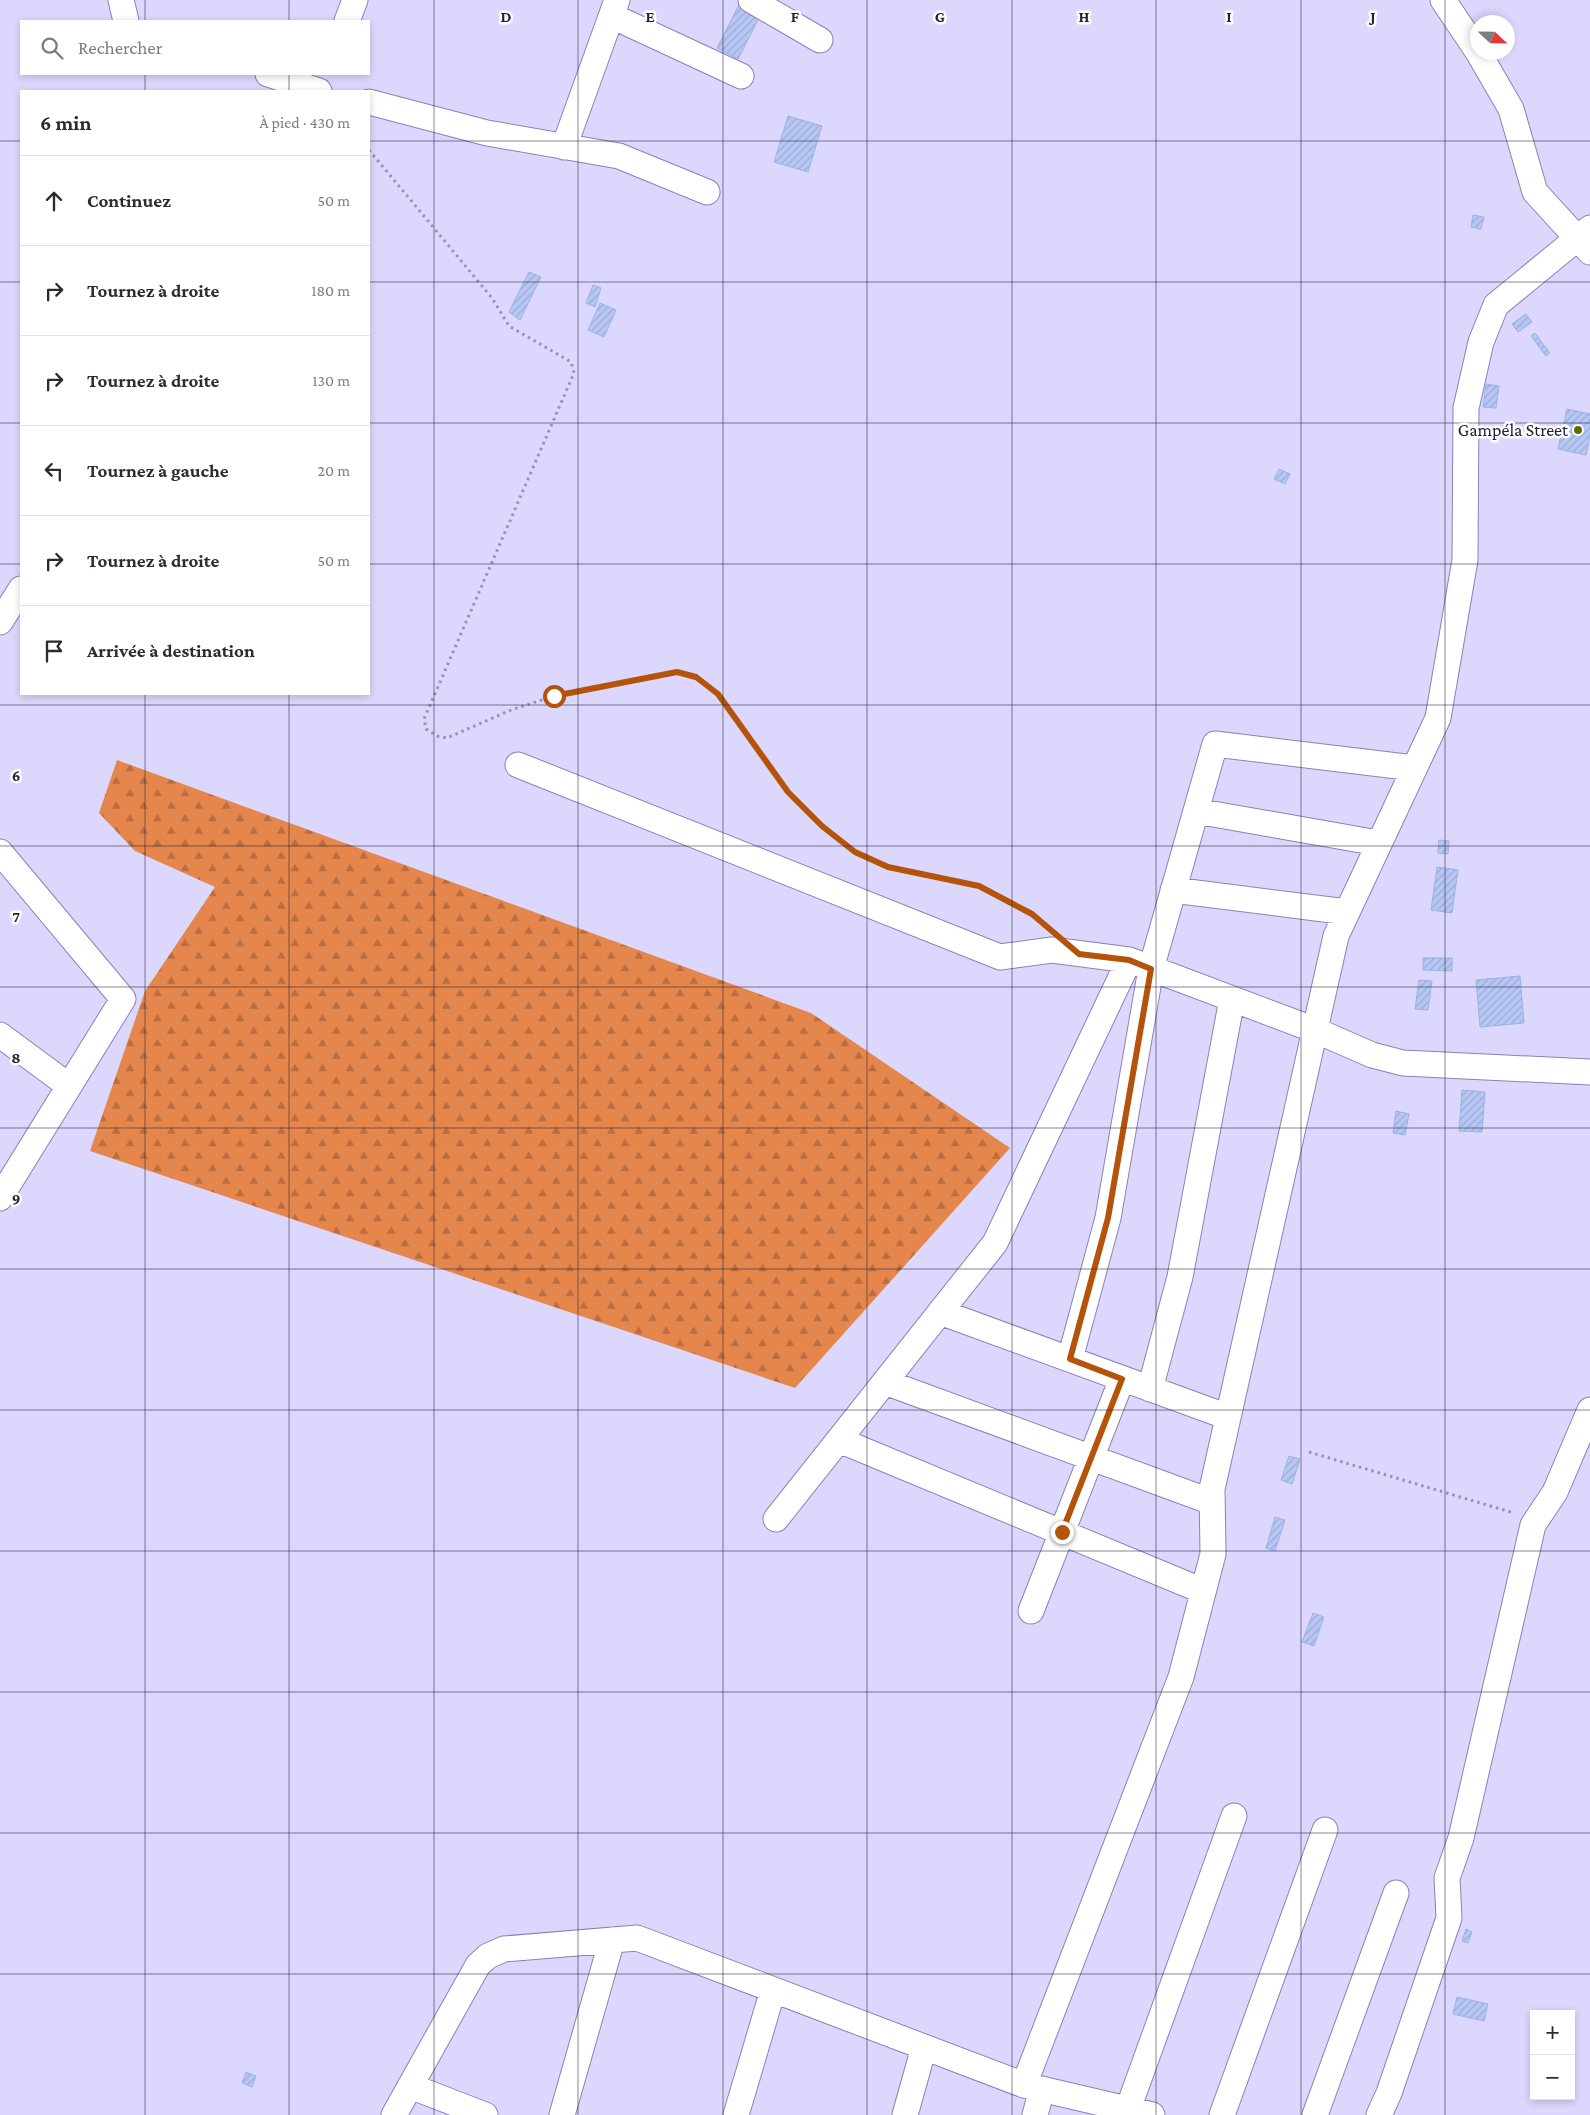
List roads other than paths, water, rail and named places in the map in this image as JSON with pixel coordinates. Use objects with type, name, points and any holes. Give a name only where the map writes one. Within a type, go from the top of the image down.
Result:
[{"type":"street","points":[[121,0],[126,20]]},
{"type":"street","points":[[347,20],[355,0]]},
{"type":"street","points":[[751,0],[820,40]]},
{"type":"street","points":[[1443,0],[1470,40]]},
{"type":"street","points":[[564,147],[614,8],[741,76]]},
{"type":"street","points":[[1035,2115],[1033,2087],[1181,1677],[1213,1554],[1212,1489],[1336,936],[1438,718],[1465,560],[1466,408],[1481,342],[1496,306],[1585,239],[1535,192],[1511,108],[1483,60]]},
{"type":"street","points":[[271,75],[317,90]]},
{"type":"street","points":[[320,90],[328,75]]},
{"type":"street","points":[[370,102],[487,133],[619,156],[707,192]]},
{"type":"street","points":[[0,622],[20,591]]},
{"type":"street","points":[[776,1519],[995,1243],[1140,965],[1173,890],[1216,744],[1414,768]]},
{"type":"street","points":[[518,765],[1000,957],[1052,950],[1140,965],[1314,1030],[1372,1056],[1403,1063],[1590,1072]]},
{"type":"street","points":[[1196,811],[1378,843]]},
{"type":"street","points":[[0,852],[123,999],[0,1198]]},
{"type":"street","points":[[1173,890],[1347,912]]},
{"type":"street","points":[[1070,1359],[1108,1218],[1140,965]]},
{"type":"street","points":[[1150,1389],[1180,1277],[1232,999]]},
{"type":"street","points":[[0,1036],[69,1086]]},
{"type":"street","points":[[940,1312],[1228,1417]]},
{"type":"street","points":[[1031,1611],[1122,1379]]},
{"type":"street","points":[[885,1382],[1212,1502]]},
{"type":"street","points":[[1379,2115],[1389,2093],[1449,1918],[1448,1878],[1461,1838],[1533,1525],[1555,1492],[1590,1410]]},
{"type":"street","points":[[839,1440],[1203,1591]]},
{"type":"street","points":[[1128,2109],[1234,1816]]},
{"type":"street","points":[[1222,2115],[1325,1830]]},
{"type":"street","points":[[1315,2115],[1396,1893]]},
{"type":"street","points":[[394,2115],[478,1965],[488,1956],[504,1949],[637,1938],[1033,2087],[1152,2115]]},
{"type":"street","points":[[562,2115],[612,1940]]},
{"type":"street","points":[[736,2115],[773,1990]]},
{"type":"street","points":[[905,2115],[924,2047]]},
{"type":"street","points":[[410,2086],[485,2115]]},
{"type":"place","name":"Gampéla Street","points":[[1578,430]]}]
